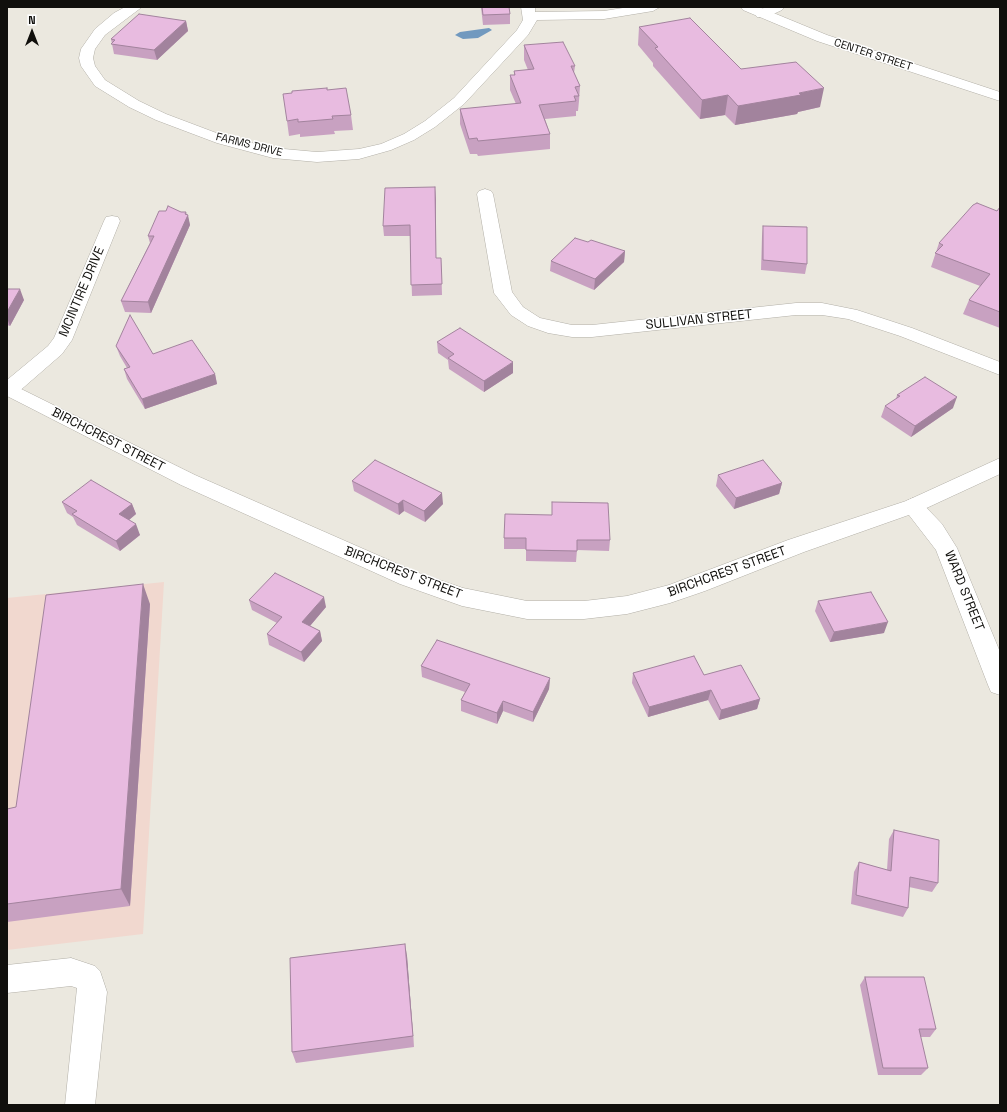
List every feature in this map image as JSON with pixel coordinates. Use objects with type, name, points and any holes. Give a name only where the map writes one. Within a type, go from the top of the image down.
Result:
[{"type":"street","name":"FARMS DRIVE","points":[[135,7],[119,16],[100,32],[88,49],[86,58],[88,66],[100,84],[134,104],[161,117],[222,140],[273,153],[317,157],[352,155],[386,147],[409,137],[430,124],[459,101],[526,30],[529,12],[604,15],[653,7]]},
{"type":"street","name":"CENTER STREET","points":[[748,7],[822,38],[1000,97]]},
{"type":"street","points":[[762,14],[776,7]]},
{"type":"street","name":"SULLIVAN STREET","points":[[485,194],[503,293],[517,311],[548,327],[572,331],[592,331],[788,310],[822,309],[851,314],[906,332],[1000,370]]},
{"type":"street","name":"MCINTIRE DRIVE","points":[[8,389],[55,350],[63,340],[112,221]]},
{"type":"street","name":"BIRCHCREST STREET","points":[[8,389],[188,480],[401,575],[462,597],[527,610],[584,610],[627,605],[697,585],[789,549],[913,506],[1000,465]]},
{"type":"street","name":"WARD STREET","points":[[913,506],[934,530],[946,548],[1000,685]]},
{"type":"street","points":[[7,979],[71,972],[86,976],[90,981],[92,992],[80,1105]]},
{"type":"shaded area","points":[[164,582],[143,934],[7,950],[7,598]]},
{"type":"water","points":[[489,28],[492,30],[478,38],[463,39],[455,35],[460,32]]},
{"type":"building","points":[[482,7],[509,7],[510,14],[483,15]]},
{"type":"building","points":[[139,14],[186,21],[154,50],[111,44],[115,40],[111,39]]},
{"type":"building","points":[[690,18],[741,69],[796,62],[824,88],[799,93],[801,95],[738,106],[728,95],[702,100],[655,48],[658,47],[639,27]]},
{"type":"building","points":[[563,42],[575,66],[571,66],[580,86],[575,87],[579,96],[574,96],[576,101],[539,105],[550,134],[478,141],[477,138],[469,139],[460,109],[521,103],[510,75],[515,75],[514,71],[534,69],[524,45]]},
{"type":"building","points":[[327,88],[327,90],[346,88],[351,115],[332,116],[333,119],[298,122],[298,119],[287,121],[283,94],[292,93],[292,91]]},
{"type":"building","points":[[435,187],[436,258],[441,258],[442,284],[411,285],[410,225],[383,226],[385,188]]},
{"type":"building","points":[[977,203],[997,211],[1000,207],[1000,312],[969,300],[990,274],[935,253],[943,245],[939,243],[973,205]]},
{"type":"building","points":[[168,206],[181,212],[186,212],[185,214],[188,215],[148,302],[121,301],[154,236],[148,236],[159,211],[166,211]]},
{"type":"building","points":[[763,226],[807,227],[807,264],[763,260]]},
{"type":"building","points":[[575,238],[588,242],[591,240],[625,251],[595,279],[551,261]]},
{"type":"building","points":[[7,289],[20,289],[7,312]]},
{"type":"building","points":[[130,315],[153,354],[192,340],[215,374],[142,399],[124,369],[130,367],[116,346]]},
{"type":"building","points":[[460,328],[513,362],[484,381],[448,358],[454,354],[437,342]]},
{"type":"building","points":[[925,377],[957,397],[915,426],[885,406],[900,396],[897,395]]},
{"type":"building","points":[[375,460],[442,493],[424,511],[403,500],[398,504],[352,481]]},
{"type":"building","points":[[763,460],[782,483],[736,498],[718,475]]},
{"type":"building","points":[[91,480],[132,504],[119,514],[136,524],[116,541],[72,514],[77,511],[62,502]]},
{"type":"building","points":[[552,502],[608,503],[610,540],[577,540],[577,551],[526,550],[526,538],[504,538],[505,514],[552,515]]},
{"type":"building","points":[[275,573],[324,597],[302,622],[320,631],[301,652],[267,634],[282,617],[249,600]]},
{"type":"building","points":[[143,584],[121,889],[7,904],[7,809],[16,807],[46,595]]},
{"type":"building","points":[[871,592],[888,622],[834,632],[818,601]]},
{"type":"building","points":[[437,640],[550,678],[533,712],[503,701],[497,713],[461,700],[470,684],[421,666]]},
{"type":"building","points":[[694,656],[704,675],[741,665],[760,699],[721,710],[711,690],[649,707],[633,673]]},
{"type":"building","points":[[894,830],[939,840],[938,883],[910,877],[908,908],[856,895],[859,862],[891,871]]},
{"type":"building","points":[[405,944],[413,1036],[292,1052],[290,958]]},
{"type":"building","points":[[865,977],[924,977],[936,1029],[919,1029],[928,1068],[883,1068]]}]
